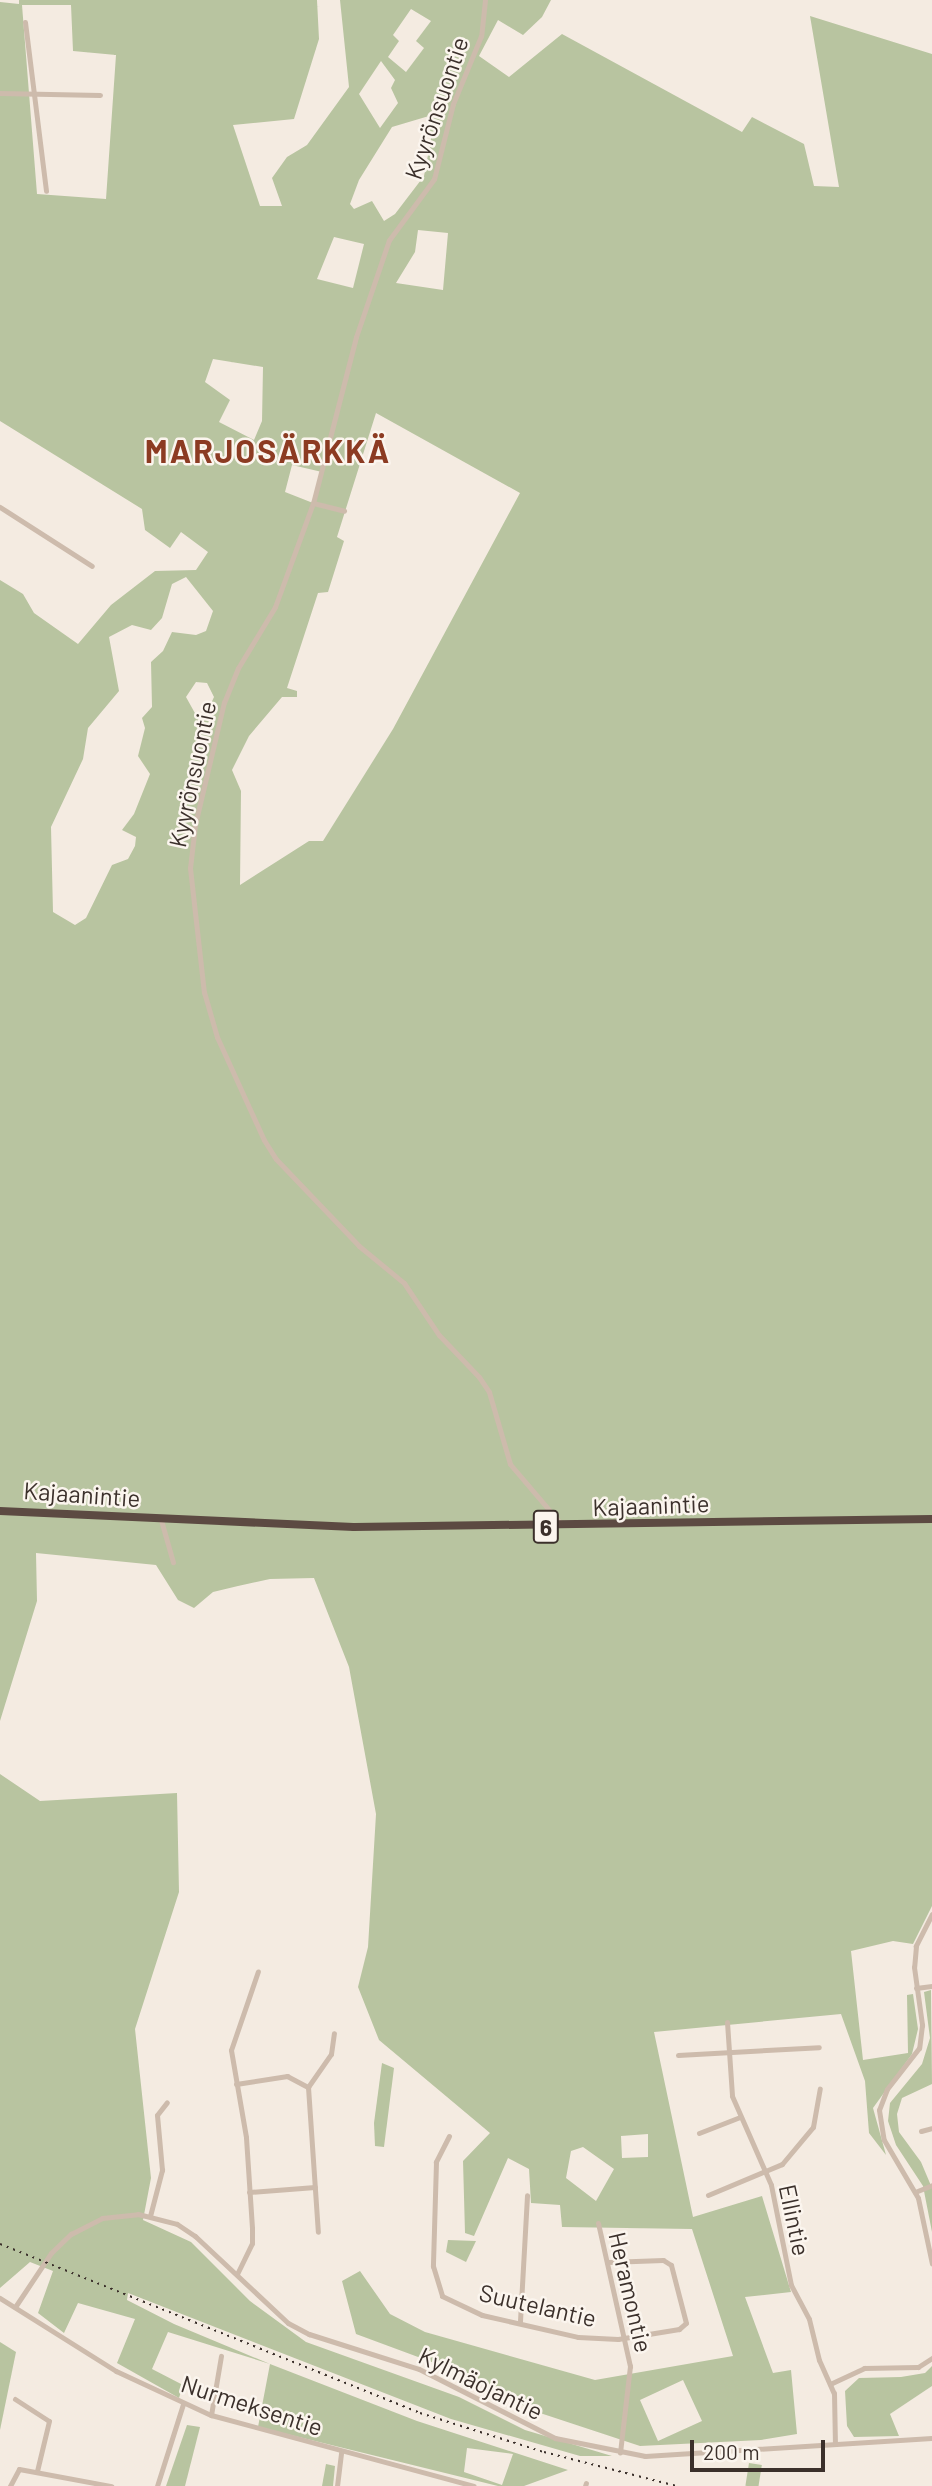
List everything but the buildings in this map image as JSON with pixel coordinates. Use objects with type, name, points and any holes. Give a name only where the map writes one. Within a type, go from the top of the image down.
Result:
[{"type":"highway","name":"Kajaanintie","points":[[0,1509],[161,1520],[354,1527],[565,1527],[932,1519]]},
{"type":"street","name":"Kyyrönsuontie","points":[[485,0],[481,36],[453,104],[434,179],[400,221],[373,284],[313,503],[275,607],[229,689],[195,825],[191,868],[204,992],[228,1062],[276,1159],[359,1245],[404,1283],[432,1327],[479,1377],[489,1392],[510,1464],[565,1527]]},
{"type":"street","points":[[25,22],[46,191]]},
{"type":"street","points":[[0,93],[33,96],[42,92],[100,95]]},
{"type":"street","points":[[313,503],[344,511]]},
{"type":"street","points":[[0,507],[92,566]]},
{"type":"street","points":[[161,1520],[173,1562]]},
{"type":"street","points":[[932,1914],[916,1947],[916,1988],[922,2025],[919,2048],[887,2089],[879,2110],[884,2140],[915,2192],[932,2264]]},
{"type":"street","points":[[237,2274],[252,2243],[250,2192],[231,2050],[258,1971]]},
{"type":"street","points":[[916,1988],[932,1986]]},
{"type":"street","name":"Ellintie","points":[[727,2022],[732,2096],[765,2171],[791,2285],[808,2319],[830,2384],[836,2423],[843,2443]]},
{"type":"street","points":[[318,2232],[308,2087],[331,2054],[334,2033]]},
{"type":"street","points":[[678,2055],[819,2047]]},
{"type":"street","points":[[236,2084],[286,2076],[308,2087]]},
{"type":"street","points":[[708,2195],[782,2164],[807,2136],[820,2090]]},
{"type":"street","points":[[150,2216],[162,2170],[157,2115],[167,2102]]},
{"type":"street","points":[[699,2133],[740,2117]]},
{"type":"street","points":[[921,2131],[932,2128]]},
{"type":"street","name":"Suutelantie","points":[[449,2136],[436,2162],[433,2266],[437,2287],[442,2296],[482,2315],[520,2321],[578,2337],[623,2337],[679,2329],[686,2323],[671,2265],[663,2260],[608,2262]]},
{"type":"street","points":[[915,2192],[932,2185]]},
{"type":"street","points":[[250,2192],[315,2187]]},
{"type":"street","points":[[520,2321],[527,2195]]},
{"type":"street","name":"Kylmäojantie","points":[[15,2307],[51,2253],[84,2225],[118,2214],[150,2216],[186,2230],[271,2308],[309,2334],[419,2369],[555,2438],[645,2456],[932,2438]]},
{"type":"street","name":"Heramontie","points":[[598,2223],[630,2366],[620,2452]]},
{"type":"street","name":"Nurmeksentie","points":[[0,2298],[116,2371],[183,2404],[211,2415],[341,2452],[474,2486]]},
{"type":"street","points":[[211,2415],[221,2356]]},
{"type":"street","points":[[830,2384],[864,2368],[918,2367],[932,2358]]},
{"type":"street","points":[[15,2399],[49,2421],[37,2471]]},
{"type":"street","points":[[157,2486],[183,2404]]},
{"type":"street","name":"Ellintie","points":[[835,2444],[836,2423]]},
{"type":"street","points":[[337,2486],[341,2452]]},
{"type":"street","points":[[10,2486],[19,2469],[111,2486]]},
{"type":"green space","points":[[19,0],[317,0],[319,39],[294,119],[233,125],[260,206],[282,206],[272,178],[287,157],[307,145],[349,87],[340,0],[551,0],[542,17],[523,35],[498,20],[479,56],[509,77],[562,34],[742,132],[752,117],[804,144],[814,186],[839,187],[810,16],[932,54],[932,1906],[913,1944],[893,1941],[851,1951],[863,2060],[908,2053],[907,1995],[913,1994],[918,2029],[912,2054],[873,2108],[886,2155],[869,2133],[865,2081],[841,2014],[654,2032],[693,2217],[762,2196],[791,2292],[745,2297],[773,2373],[791,2370],[797,2434],[761,2440],[640,2446],[534,2411],[464,2374],[356,2334],[342,2281],[360,2271],[390,2314],[425,2332],[595,2380],[733,2356],[692,2229],[562,2227],[560,2205],[531,2203],[529,2169],[508,2158],[474,2236],[465,2233],[463,2161],[490,2133],[379,2040],[358,1987],[368,1947],[376,1814],[349,1667],[314,1578],[270,1579],[213,1592],[194,1608],[178,1600],[156,1565],[36,1553],[37,1601],[0,1721],[0,580],[23,594],[34,613],[78,644],[111,605],[155,571],[196,570],[208,552],[181,532],[170,548],[145,530],[142,509],[0,421],[0,2],[19,4]],"holes":[[[22,5],[71,5],[73,51],[116,55],[106,199],[37,194]],[[411,9],[431,21],[416,41],[424,48],[406,72],[388,57],[399,41],[393,35]],[[381,61],[395,80],[391,88],[398,103],[380,128],[359,94]],[[429,116],[431,139],[424,176],[395,214],[384,221],[372,201],[354,209],[350,204],[359,180],[392,127]],[[418,230],[448,233],[443,290],[396,283],[415,252]],[[334,237],[364,244],[353,288],[317,279]],[[213,359],[263,367],[262,421],[254,440],[219,422],[230,400],[205,382]],[[376,413],[520,493],[393,729],[323,841],[309,841],[240,885],[241,791],[232,770],[249,736],[282,697],[297,697],[297,691],[287,688],[318,593],[328,592],[344,541],[337,537]],[[292,465],[322,472],[313,503],[285,492]],[[186,577],[213,611],[206,631],[196,635],[172,632],[163,651],[151,662],[152,707],[142,718],[145,728],[138,756],[150,774],[134,814],[122,830],[136,837],[135,846],[128,859],[112,865],[86,918],[75,925],[53,912],[51,827],[83,759],[88,728],[119,691],[109,637],[132,625],[151,630],[162,618],[172,584]],[[196,682],[207,683],[214,697],[207,712],[196,715],[186,697]],[[648,2134],[648,2157],[622,2158],[621,2136]],[[583,2147],[614,2169],[596,2201],[566,2178],[571,2151]],[[683,2380],[702,2421],[658,2441],[640,2400]]]},
{"type":"green space","points":[[0,1774],[40,1801],[177,1793],[179,1892],[135,2029],[151,2178],[143,2220],[191,2242],[250,2301],[306,2342],[459,2397],[525,2430],[612,2456],[580,2456],[451,2419],[128,2293],[127,2300],[174,2324],[270,2364],[168,2332],[152,2369],[183,2385],[179,2398],[117,2363],[135,2319],[78,2303],[64,2333],[38,2313],[53,2271],[30,2262],[0,2288]]},
{"type":"green space","points":[[931,1990],[932,2084],[902,2098],[897,2114],[899,2132],[921,2162],[932,2188],[932,2232],[923,2186],[896,2145],[888,2121],[890,2103],[922,2064],[930,2038],[924,1992]]},
{"type":"green space","points":[[382,2063],[394,2068],[384,2147],[375,2146],[374,2123]]},
{"type":"green space","points":[[448,2240],[476,2241],[466,2262],[446,2252]]},
{"type":"green space","points":[[0,2342],[16,2352],[0,2430]]},
{"type":"green space","points":[[270,2364],[417,2421],[568,2470],[524,2486],[498,2486],[258,2427]],"holes":[[[467,2448],[513,2454],[502,2485],[464,2472]]]},
{"type":"green space","points":[[932,2366],[932,2386],[890,2414],[899,2436],[854,2437],[847,2426],[845,2391],[859,2378],[901,2377],[925,2373]]},
{"type":"green space","points":[[187,2425],[200,2427],[185,2486],[166,2486]]},
{"type":"green space","points":[[749,2463],[762,2465],[759,2486],[745,2486]]},
{"type":"green space","points":[[326,2464],[335,2466],[333,2486],[322,2486]]},
{"type":"railway","points":[[0,2244],[420,2413],[544,2452],[676,2486]]},
{"type":"district","name":"MARJOSÄRKKÄ","points":[[268,450]]}]
